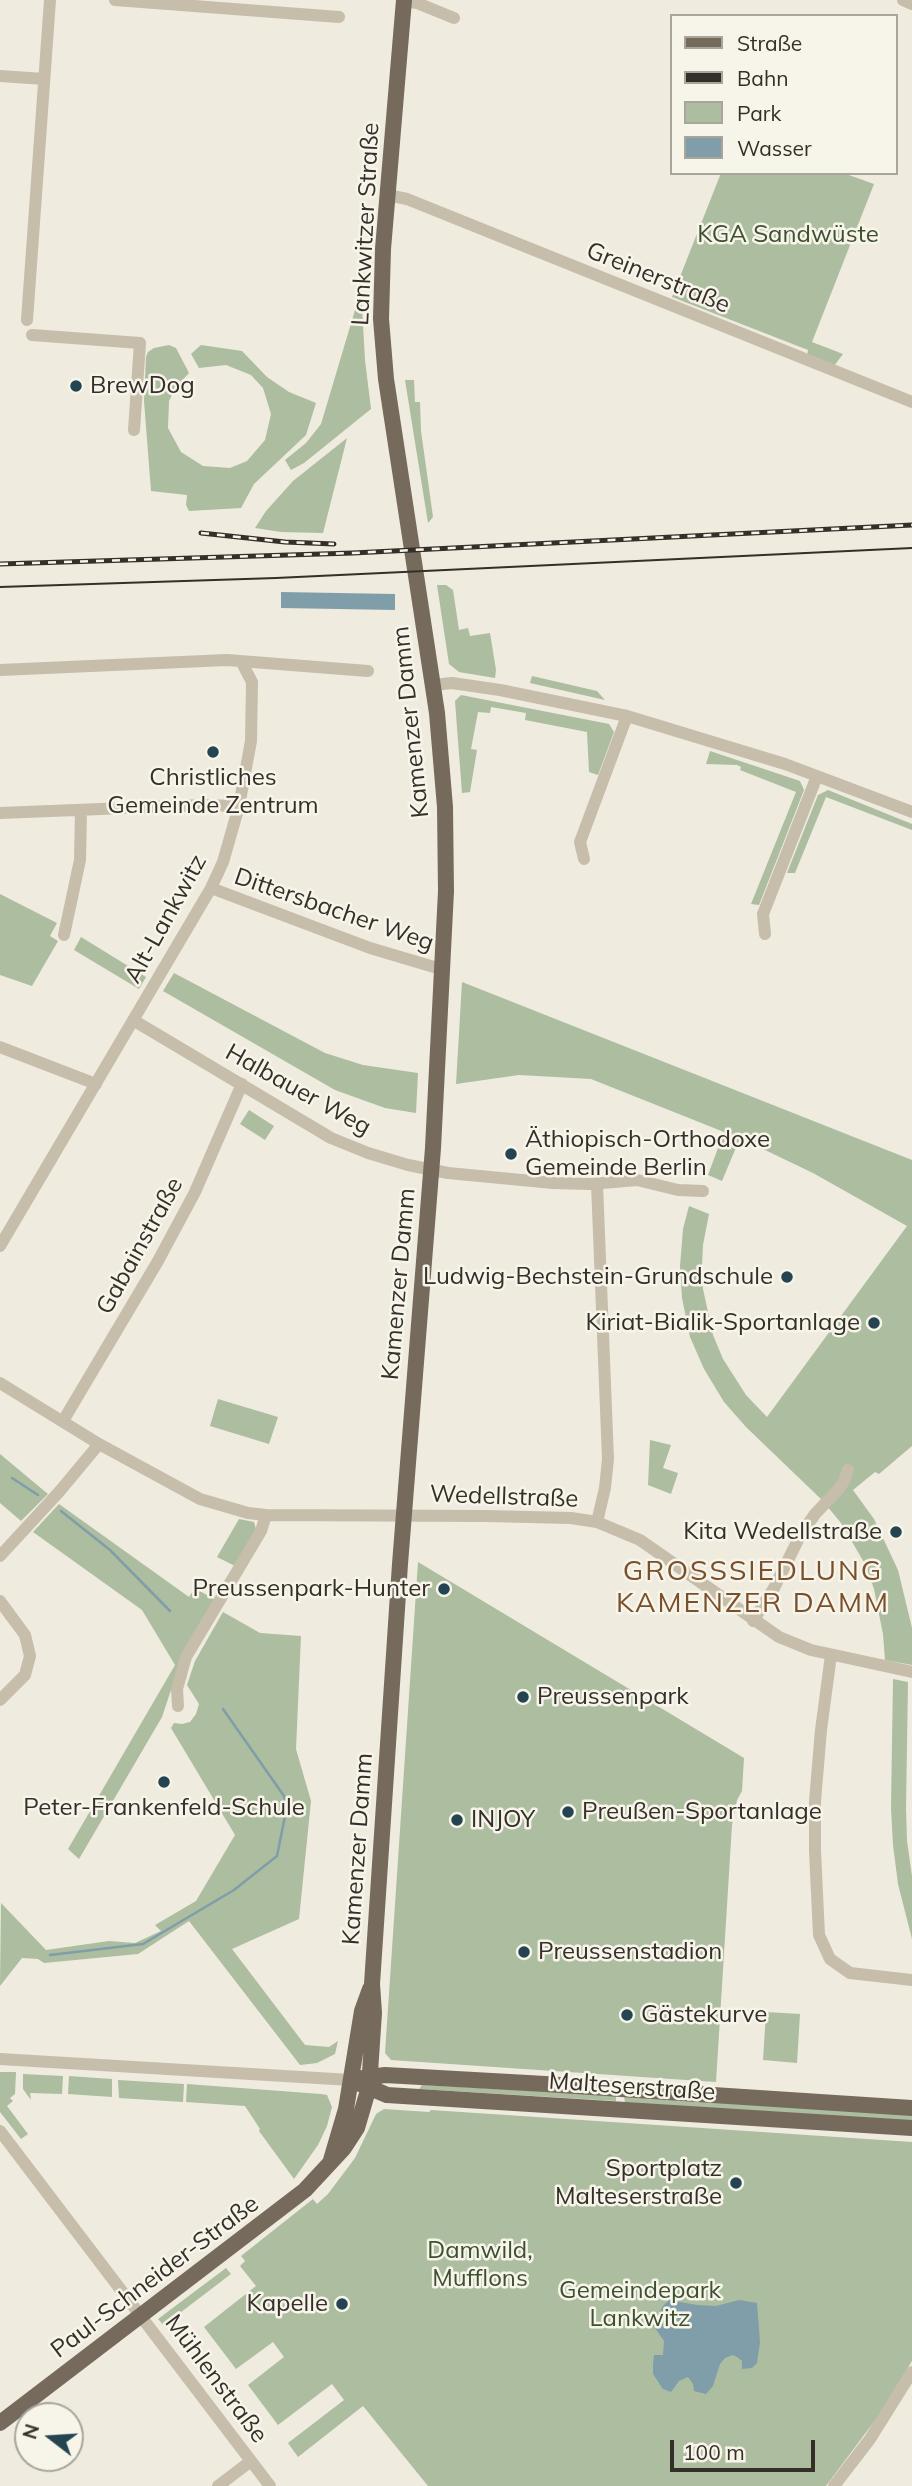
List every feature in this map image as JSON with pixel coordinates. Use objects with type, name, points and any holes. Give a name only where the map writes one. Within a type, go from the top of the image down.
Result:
[{"type":"main road","name":"Lankwitzer Straße","points":[[404,1],[381,293],[383,352],[419,588]]},
{"type":"main road","name":"Kamenzer Damm","points":[[370,2082],[374,2013],[372,1984],[431,1170],[446,891],[442,762],[419,588]]},
{"type":"main road","name":"Kamenzer Damm","points":[[351,2080],[362,2011],[372,1984]]},
{"type":"main road","name":"Malteserstraße","points":[[351,2080],[620,2089],[912,2108]]},
{"type":"main road","name":"Paul-Schneider-Straße","points":[[331,2160],[351,2080]]},
{"type":"main road","name":"Malteserstraße","points":[[370,2082],[387,2095],[912,2128]]},
{"type":"main road","name":"Paul-Schneider-Straße","points":[[0,2423],[305,2190],[344,2148],[357,2128],[370,2082]]},
{"type":"main road","points":[[619,2109],[620,2089]]},
{"type":"street","points":[[27,320],[50,0]]},
{"type":"street","points":[[115,0],[339,17]]},
{"type":"street","points":[[903,0],[912,4]]},
{"type":"street","points":[[404,1],[417,3],[454,18]]},
{"type":"street","points":[[0,76],[44,79]]},
{"type":"street","name":"Greinerstraße","points":[[387,195],[407,199],[912,402]]},
{"type":"street","points":[[32,335],[141,344],[134,430]]},
{"type":"street","points":[[0,670],[227,660],[368,671]]},
{"type":"street","name":"Alt-Lankwitz","points":[[0,1246],[211,888],[229,844],[248,761],[252,682],[242,663]]},
{"type":"street","points":[[433,685],[467,684],[627,716],[743,750],[912,812]]},
{"type":"street","points":[[584,859],[580,842],[627,716]]},
{"type":"street","points":[[765,934],[763,914],[817,776]]},
{"type":"street","points":[[0,813],[239,806]]},
{"type":"street","points":[[64,935],[80,860],[81,810]]},
{"type":"street","name":"Dittersbacher Weg","points":[[211,888],[370,948],[443,970]]},
{"type":"street","name":"Halbauer Weg","points":[[133,1020],[340,1142],[400,1163],[431,1170],[553,1183],[597,1184],[637,1180],[678,1190],[703,1191]]},
{"type":"street","points":[[0,1047],[96,1084]]},
{"type":"street","name":"Gabainstraße","points":[[63,1421],[195,1192],[242,1084]]},
{"type":"street","points":[[597,1184],[608,1459],[597,1522]]},
{"type":"street","name":"Wedellstraße","points":[[0,1383],[99,1444],[200,1499],[248,1513],[266,1515],[571,1518],[597,1522],[640,1540],[753,1621],[795,1645],[912,1672]]},
{"type":"street","points":[[0,1556],[99,1444]]},
{"type":"street","points":[[753,1621],[774,1588],[800,1536],[815,1514],[838,1490],[848,1470]]},
{"type":"street","points":[[178,1706],[177,1689],[186,1657],[261,1531],[266,1515]]},
{"type":"street","points":[[0,1601],[25,1635],[30,1656],[25,1675],[0,1700]]},
{"type":"street","points":[[831,1655],[822,1716],[816,1801],[815,1851],[819,1935],[830,1959],[850,1973],[912,1980]]},
{"type":"street","name":"Malteserstraße","points":[[0,2059],[351,2080]]},
{"type":"street","name":"Mühlenstraße","points":[[0,2131],[270,2486]]},
{"type":"street","points":[[834,2486],[909,2387],[912,2372]]},
{"type":"street","points":[[218,2486],[251,2461]]},
{"type":"green space","name":"KGA Sandwüste","points":[[720,175],[849,175],[874,184],[812,342],[843,354],[834,366],[807,356],[808,350],[672,297]]},
{"type":"green space","points":[[361,290],[371,409],[304,463],[291,470],[285,460],[306,443],[321,424]]},
{"type":"green space","points":[[169,345],[176,348],[189,373],[176,387],[169,401],[168,428],[181,452],[203,466],[230,468],[247,461],[265,440],[271,414],[263,388],[251,375],[226,365],[199,368],[191,354],[201,345],[242,351],[267,377],[289,392],[316,403],[306,435],[254,484],[241,508],[189,511],[186,505],[187,495],[151,491],[144,401],[146,357],[154,348]]},
{"type":"green space","points":[[405,380],[414,380],[415,402],[420,402],[421,431],[433,517],[428,523]]},
{"type":"green space","points":[[347,438],[323,533],[255,528],[266,511],[293,481]]},
{"type":"green space","points":[[437,585],[446,585],[453,590],[459,630],[468,628],[470,636],[490,633],[495,678],[459,672],[449,664]]},
{"type":"green space","points":[[532,676],[597,691],[605,700],[530,683]]},
{"type":"green space","points":[[461,695],[609,724],[614,732],[598,775],[589,772],[587,732],[525,720],[526,713],[491,707],[490,713],[478,712],[471,749],[477,750],[470,792],[462,793],[455,701]]},
{"type":"green space","points":[[710,751],[800,781],[804,790],[759,905],[751,904],[796,792],[740,770],[741,767],[737,765],[706,764]]},
{"type":"green space","points":[[828,790],[912,824],[912,830],[826,797],[795,873],[787,873],[818,795]]},
{"type":"green space","points":[[0,894],[57,923],[50,936],[58,941],[32,986],[0,975]]},
{"type":"green space","points":[[81,937],[146,977],[139,989],[74,950]]},
{"type":"green space","points":[[174,973],[325,1053],[363,1065],[418,1073],[416,1113],[385,1108],[335,1090],[163,991]]},
{"type":"green space","points":[[462,982],[912,1160],[912,1446],[879,1474],[875,1472],[853,1490],[874,1519],[898,1570],[912,1628],[912,1665],[885,1660],[874,1589],[865,1564],[841,1523],[822,1500],[746,1427],[724,1402],[704,1369],[690,1337],[682,1298],[680,1266],[683,1229],[689,1206],[709,1214],[702,1266],[703,1289],[713,1335],[723,1359],[746,1395],[767,1417],[907,1226],[813,1173],[740,1138],[722,1181],[708,1175],[724,1132],[591,1079],[519,1075],[456,1084]]},
{"type":"green space","points":[[249,1110],[274,1126],[265,1140],[240,1124]]},
{"type":"green space","points":[[218,1399],[278,1417],[269,1444],[210,1426]]},
{"type":"green space","points":[[650,1440],[671,1445],[663,1468],[678,1473],[671,1494],[648,1485]]},
{"type":"green space","points":[[0,1454],[48,1494],[21,1521],[0,1503]]},
{"type":"green space","points":[[59,1504],[189,1597],[195,1588],[215,1600],[183,1654],[162,1717],[79,1859],[68,1849],[175,1665],[142,1610],[33,1532]]},
{"type":"green space","points":[[239,1519],[254,1522],[256,1529],[235,1566],[217,1557]]},
{"type":"green space","name":"Preußen-Sportanlage","points":[[418,1562],[744,1758],[742,1791],[737,1800],[732,1825],[716,2082],[391,2060],[385,2053]]},
{"type":"green space","points":[[223,1612],[260,1633],[301,1636],[296,1749],[311,1801],[299,1919],[232,1949],[305,2045],[329,2047],[338,2041],[335,2054],[317,2063],[300,2065],[189,1921],[138,1954],[44,1963],[38,1959],[22,1958],[0,1986],[1,1903],[46,1950],[109,1941],[135,1943],[161,1931],[155,1925],[196,1901],[235,1835],[171,1728],[174,1723],[190,1722],[196,1714],[199,1704],[187,1685],[195,1661]]},
{"type":"green space","points":[[893,1679],[908,1682],[906,1808],[912,1876],[912,1939],[898,1884],[893,1845]]},
{"type":"green space","points":[[766,2012],[800,2014],[797,2063],[763,2060]]},
{"type":"green space","points":[[0,2072],[16,2072],[15,2094],[10,2098],[13,2101],[7,2106],[28,2134],[21,2139],[0,2112]]},
{"type":"green space","points":[[23,2074],[63,2076],[62,2094],[30,2093],[31,2100],[23,2089]]},
{"type":"green space","points":[[69,2076],[112,2079],[112,2097],[68,2094]]},
{"type":"green space","points":[[118,2080],[184,2084],[183,2102],[119,2098]]},
{"type":"green space","points":[[187,2084],[321,2094],[327,2095],[332,2107],[318,2145],[294,2179],[259,2131],[245,2106],[186,2102]]},
{"type":"green space","points":[[422,2085],[616,2095],[616,2101],[419,2089]]},
{"type":"green space","points":[[624,2096],[912,2114],[912,2123],[625,2103]]},
{"type":"green space","name":"Gemeindepark Lankwitz","points":[[384,2109],[912,2142],[912,2361],[879,2415],[826,2486],[428,2486],[363,2406],[298,2457],[288,2443],[344,2400],[332,2384],[278,2425],[248,2385],[284,2357],[273,2342],[236,2369],[204,2327],[256,2286],[240,2266],[245,2261],[241,2256],[313,2199],[317,2204],[328,2194],[355,2158],[376,2114]]},
{"type":"green space","points":[[226,2268],[231,2274],[168,2322],[166,2328],[158,2319]]},
{"type":"water","points":[[281,592],[395,594],[395,610],[281,608]]},
{"type":"water","points":[[669,2300],[716,2306],[739,2300],[757,2303],[760,2342],[757,2363],[752,2368],[742,2369],[742,2361],[737,2357],[733,2355],[725,2358],[720,2364],[713,2386],[706,2394],[694,2391],[688,2377],[679,2381],[671,2392],[663,2389],[653,2374],[653,2364],[654,2355],[663,2355],[664,2341],[653,2325]]},
{"type":"waterway","points":[[12,1478],[38,1495]]},
{"type":"waterway","points":[[61,1511],[110,1550],[170,1611]]},
{"type":"waterway","points":[[50,1955],[143,1944],[234,1890],[277,1856],[287,1806],[284,1796],[223,1709]]},
{"type":"tram line","points":[[0,587],[276,578],[912,548]]},
{"type":"railway","points":[[0,564],[353,553],[912,525]]},
{"type":"railway","points":[[201,533],[334,544]]},
{"type":"place","name":"BrewDog","points":[[76,386]]},
{"type":"place","name":"Christliches Gemeinde Zentrum","points":[[213,752]]},
{"type":"place","name":"Äthiopisch-Orthodoxe Gemeinde Berlin","points":[[511,1154]]},
{"type":"place","name":"Ludwig-Bechstein-Grundschule","points":[[787,1277]]},
{"type":"place","name":"Kiriat-Bialik-Sportanlage","points":[[874,1323]]},
{"type":"place","name":"Kita Wedellstraße","points":[[896,1532]]},
{"type":"place","name":"Preussenpark-Hunter","points":[[444,1589]]},
{"type":"place","name":"Preussenpark","points":[[523,1697]]},
{"type":"place","name":"Peter-Frankenfeld-Schule","points":[[164,1782]]},
{"type":"place","name":"Preußen-Sportanlage","points":[[568,1812]]},
{"type":"place","name":"INJOY","points":[[457,1820]]},
{"type":"place","name":"Preussenstadion","points":[[524,1952]]},
{"type":"place","name":"Gästekurve","points":[[627,2015]]},
{"type":"place","name":"Sportplatz Malteserstraße","points":[[736,2183]]},
{"type":"place","name":"Kapelle","points":[[342,2304]]},
{"type":"district","name":"GROSSSIEDLUNG KAMENZER DAMM","points":[[753,1588]]},
{"type":"park label","name":"Damwild, Mufflons","points":[[480,2265]]}]
